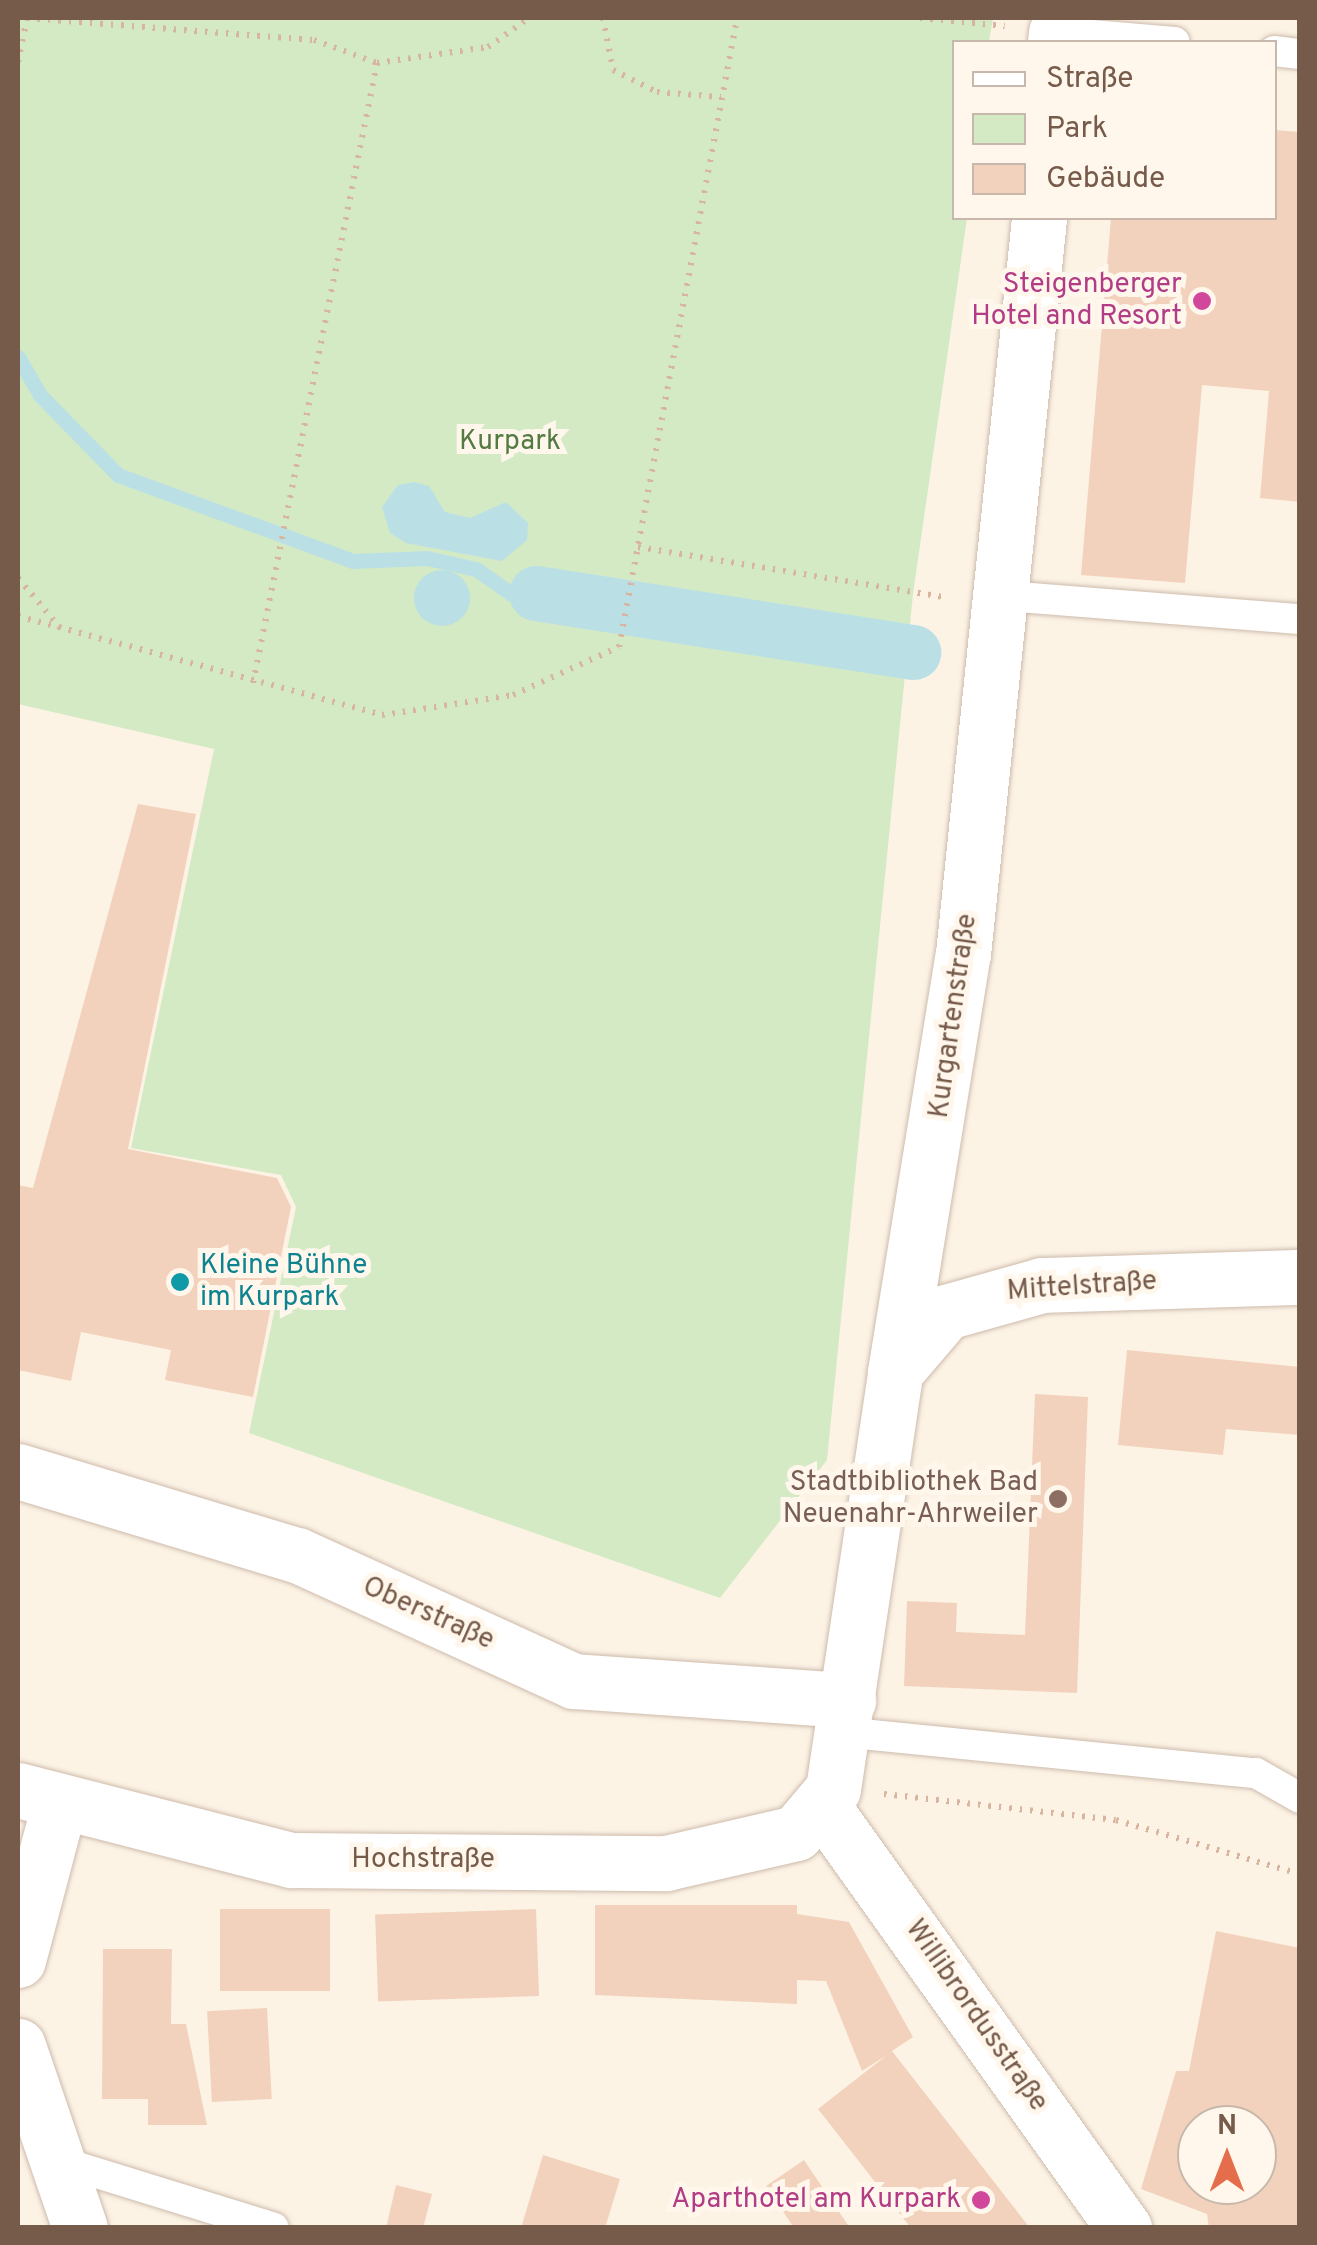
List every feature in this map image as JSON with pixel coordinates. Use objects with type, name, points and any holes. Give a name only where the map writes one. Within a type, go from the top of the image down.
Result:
[{"type":"street","name":"Kurgartenstraße","points":[[828,1798],[845,1716],[895,1372],[922,1247],[1005,596],[1039,220]]},
{"type":"street","name":"Mittelstraße","points":[[895,1372],[946,1312],[1002,1290],[1300,1277]]},
{"type":"street","name":"Oberstraße","points":[[18,1471],[297,1555],[574,1681],[845,1716]]},
{"type":"street","name":"Hochstraße","points":[[38,1798],[291,1860],[666,1863],[796,1833],[828,1798]]},
{"type":"street","points":[[18,1960],[38,1798]]},
{"type":"street","name":"Willibrordusstraße","points":[[828,1798],[1124,2228]]},
{"type":"street","points":[[18,2046],[80,2228]]},
{"type":"lane","points":[[1056,31],[1153,40]]},
{"type":"lane","points":[[1005,596],[1300,618]]},
{"type":"lane","name":"Oberstraße","points":[[845,1716],[1256,1773],[1300,1798]]},
{"type":"lane","points":[[55,2160],[274,2228]]},
{"type":"path","points":[[18,62],[27,18],[314,40],[377,63],[488,47],[529,18]]},
{"type":"path","points":[[603,18],[613,70],[657,92],[721,96]]},
{"type":"path","points":[[18,616],[253,683],[382,714],[513,695],[619,647],[737,18]]},
{"type":"path","points":[[920,18],[1056,31]]},
{"type":"path","points":[[253,683],[290,476],[377,63]]},
{"type":"path","points":[[638,546],[913,594],[1005,596]]},
{"type":"path","points":[[18,578],[63,630]]},
{"type":"path","points":[[828,1798],[1116,1820],[1300,1874]]},
{"type":"green space","name":"Kurpark","points":[[18,18],[993,18],[989,40],[952,40],[952,220],[967,220],[913,594],[827,1460],[720,1598],[249,1433],[296,1207],[281,1175],[131,1148],[214,749],[18,704]]},
{"type":"water","points":[[414,482],[429,486],[445,512],[470,518],[506,502],[528,523],[527,540],[502,561],[406,543],[390,533],[382,507],[398,485]]},
{"type":"water","points":[[442,570],[462,578],[470,598],[462,618],[442,626],[422,618],[414,598],[422,578]]},
{"type":"building","name":"Steigenberger Hotel and Resort","points":[[1277,130],[1300,132],[1300,502],[1260,498],[1269,391],[1202,385],[1185,583],[1081,575],[1111,220],[1277,220]]},
{"type":"building","points":[[138,804],[196,814],[128,1149],[277,1178],[291,1207],[253,1397],[165,1380],[171,1350],[81,1332],[71,1381],[18,1370],[18,1185],[33,1188]]},
{"type":"building","points":[[1127,1350],[1300,1367],[1300,1435],[1226,1429],[1223,1455],[1118,1445]]},
{"type":"building","name":"Stadtbibliothek Bad Neuenahr-Ahrweiler","points":[[1035,1394],[1088,1397],[1077,1693],[904,1686],[907,1601],[957,1603],[956,1632],[1025,1635]]},
{"type":"building","points":[[595,1905],[797,1905],[797,1914],[849,1922],[913,2037],[892,2051],[1030,2228],[911,2228],[818,2109],[887,2055],[862,2071],[826,1981],[797,1980],[797,2004],[595,1995]]},
{"type":"building","points":[[220,1909],[330,1909],[330,1991],[220,1991]]},
{"type":"building","points":[[536,1909],[539,1996],[378,2002],[375,1915]]},
{"type":"building","points":[[1216,1931],[1300,1948],[1300,2228],[1209,2228],[1207,2214],[1183,2205],[1277,2205],[1277,2105],[1177,2105],[1177,2203],[1141,2189],[1176,2071],[1189,2071]]},
{"type":"building","points":[[103,1949],[172,1949],[171,2024],[186,2024],[207,2125],[148,2125],[148,2099],[102,2099]]},
{"type":"building","points":[[267,2008],[272,2099],[212,2102],[207,2011]]},
{"type":"building","points":[[543,2155],[620,2179],[605,2228],[521,2228]]},
{"type":"building","points":[[804,2160],[850,2228],[794,2228],[766,2186]]},
{"type":"building","points":[[396,2185],[432,2194],[423,2228],[386,2228]]},
{"type":"waterway","points":[[18,357],[40,395],[118,475],[353,561],[427,558],[476,569],[510,593],[536,593]]},
{"type":"waterway","points":[[536,593],[913,652]]},
{"type":"place","name":"Steigenberger Hotel and Resort","points":[[1202,301]]},
{"type":"place","name":"Kleine Bühne im Kurpark","points":[[180,1282]]},
{"type":"place","name":"Stadtbibliothek Bad Neuenahr-Ahrweiler","points":[[1058,1499]]},
{"type":"place","name":"Aparthotel am Kurpark","points":[[981,2200]]}]
